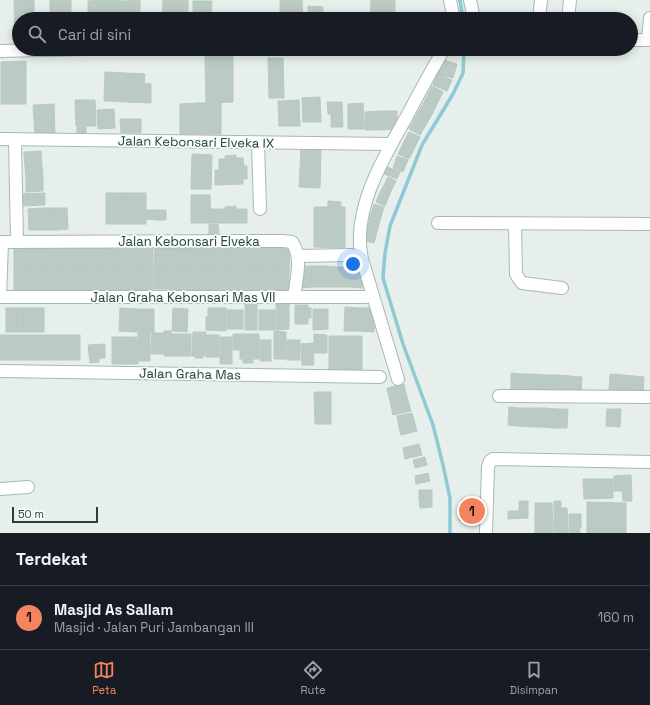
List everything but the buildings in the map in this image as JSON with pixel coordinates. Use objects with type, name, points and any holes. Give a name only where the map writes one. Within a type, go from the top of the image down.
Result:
[{"type":"street","points":[[450,0],[453,12]]},
{"type":"street","points":[[470,0],[473,12]]},
{"type":"street","points":[[540,12],[541,0]]},
{"type":"street","points":[[569,12],[570,0]]},
{"type":"street","points":[[638,40],[649,40],[650,18]]},
{"type":"street","points":[[0,51],[12,51]]},
{"type":"street","points":[[398,379],[362,259],[360,241],[361,220],[373,182],[391,144],[440,56]]},
{"type":"street","name":"Jalan Kebonsari Elveka IX","points":[[0,139],[391,144]]},
{"type":"street","points":[[15,139],[16,242]]},
{"type":"street","points":[[258,143],[260,209]]},
{"type":"street","points":[[438,224],[650,224]]},
{"type":"street","points":[[515,224],[516,274],[519,279],[522,283],[562,288]]},
{"type":"street","name":"Jalan Kebonsari Elveka","points":[[1,242],[283,241],[292,242],[297,249],[298,256]]},
{"type":"street","points":[[0,297],[1,242]]},
{"type":"street","points":[[294,297],[298,256],[351,255]]},
{"type":"street","name":"Jalan Graha Kebonsari Mas VII","points":[[0,297],[366,297]]},
{"type":"street","name":"Jalan Graha Mas","points":[[0,371],[380,377]]},
{"type":"street","points":[[499,396],[650,397]]},
{"type":"street","points":[[486,533],[488,467],[490,461],[493,459],[650,462]]},
{"type":"street","points":[[0,489],[28,487]]},
{"type":"waterway","points":[[460,0],[462,12]]},
{"type":"waterway","points":[[450,533],[450,498],[433,425],[403,344],[383,278],[385,253],[390,226],[422,145],[453,94],[463,73],[464,56]]},
{"type":"place","name":"Masjid As Sallam","points":[[472,511]]}]
